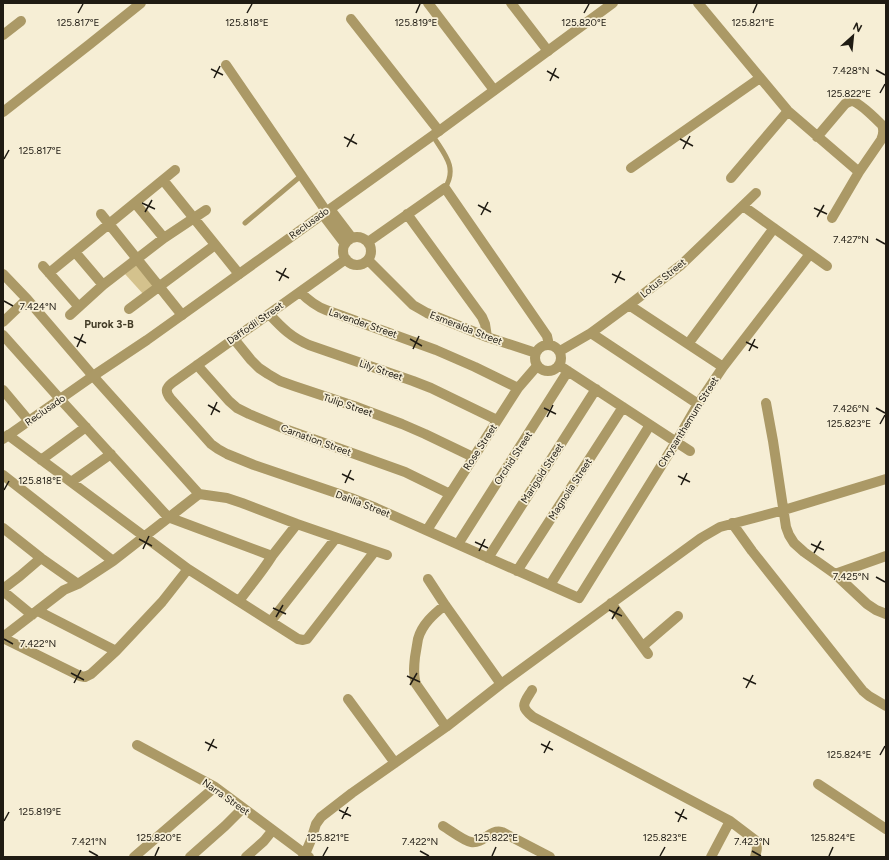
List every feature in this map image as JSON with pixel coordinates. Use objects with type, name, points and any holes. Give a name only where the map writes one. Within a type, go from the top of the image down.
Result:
[{"type":"street","points":[[3,112],[141,3]]},
{"type":"street","points":[[428,3],[494,90]]},
{"type":"street","points":[[511,3],[548,51]]},
{"type":"street","name":"Reclusado","points":[[6,437],[182,316],[436,133],[612,3]]},
{"type":"street","points":[[698,3],[788,111],[858,172]]},
{"type":"street","points":[[351,19],[436,133]]},
{"type":"street","points":[[3,35],[21,21]]},
{"type":"street","points":[[226,65],[326,211],[326,219],[349,241]]},
{"type":"street","points":[[631,168],[760,78]]},
{"type":"street","points":[[817,136],[845,104],[852,101],[882,125],[884,129],[884,134],[881,140],[858,172],[832,218]]},
{"type":"street","points":[[731,178],[788,111]]},
{"type":"street","points":[[79,307],[46,270],[75,252],[175,170]]},
{"type":"street","points":[[162,180],[239,274]]},
{"type":"street","points":[[368,242],[445,188],[547,336],[549,345]]},
{"type":"street","name":"Lotus Street","points":[[560,351],[591,333],[681,265],[756,193]]},
{"type":"street","points":[[135,203],[164,238]]},
{"type":"street","points":[[743,206],[826,266]]},
{"type":"street","points":[[70,315],[103,285],[164,238],[206,210]]},
{"type":"street","points":[[101,214],[182,316]]},
{"type":"street","points":[[408,214],[482,317],[485,324],[487,337]]},
{"type":"street","points":[[688,344],[774,228]]},
{"type":"street","points":[[356,237],[361,237],[368,242],[371,246],[371,251],[368,260],[364,263],[354,264],[346,259],[344,249],[349,241],[356,237]]},
{"type":"street","points":[[129,309],[215,245]]},
{"type":"street","points":[[75,252],[103,285]]},
{"type":"street","name":"Chrysanthemum Street","points":[[579,598],[722,367],[810,254]]},
{"type":"street","name":"Daffodil Street","points":[[167,390],[168,386],[172,383],[346,259]]},
{"type":"street","name":"Esmeralda Street","points":[[368,260],[413,305],[432,316],[487,337],[536,353]]},
{"type":"street","points":[[3,274],[27,298],[93,376],[199,494],[227,498],[387,555]]},
{"type":"street","name":"Lavender Street","points":[[300,292],[317,306],[326,310],[436,350],[518,388]]},
{"type":"street","points":[[3,322],[27,298]]},
{"type":"street","points":[[629,305],[722,367]]},
{"type":"street","name":"Lily Street","points":[[269,314],[283,330],[300,341],[419,384],[497,420]]},
{"type":"street","points":[[591,333],[698,404]]},
{"type":"street","points":[[3,335],[168,517],[272,556]]},
{"type":"street","name":"Tulip Street","points":[[234,339],[259,368],[280,381],[402,424],[474,457]]},
{"type":"street","points":[[549,345],[560,351],[562,356],[560,366],[556,369],[546,371],[537,366],[534,357],[541,346],[549,345]]},
{"type":"street","name":"Carnation Street","points":[[197,365],[237,408],[278,427],[405,472],[450,494]]},
{"type":"street","name":"Rose Street","points":[[427,530],[518,388],[537,366]]},
{"type":"street","points":[[560,366],[690,452]]},
{"type":"street","name":"Orchid Street","points":[[458,544],[568,371]]},
{"type":"street","points":[[3,390],[29,421]]},
{"type":"street","name":"Dahlia Street","points":[[167,390],[167,394],[170,398],[202,435],[222,452],[254,465],[376,508],[579,598]]},
{"type":"street","name":"Marigold Street","points":[[488,558],[596,390]]},
{"type":"street","points":[[766,403],[786,527],[789,535],[794,543],[804,552],[835,574],[867,604],[886,614]]},
{"type":"street","name":"Magnolia Street","points":[[517,571],[623,407]]},
{"type":"street","points":[[550,585],[650,425]]},
{"type":"street","points":[[41,460],[86,427]]},
{"type":"street","points":[[6,437],[41,460],[188,568],[270,621],[303,640],[307,639],[375,551]]},
{"type":"street","points":[[71,482],[111,454]]},
{"type":"street","points":[[3,475],[113,561]]},
{"type":"street","points":[[306,856],[316,824],[321,817],[352,792],[446,727],[501,684],[700,538],[720,527],[732,523],[784,510],[886,479]]},
{"type":"street","points":[[188,568],[162,602],[116,651],[92,674],[85,677],[80,676],[3,637],[64,590],[78,584],[113,561],[199,494]]},
{"type":"street","points":[[732,523],[752,551],[863,691],[886,706]]},
{"type":"street","points":[[239,601],[297,524]]},
{"type":"street","points":[[6,534],[78,584]]},
{"type":"street","points":[[270,621],[336,538]]},
{"type":"street","points":[[835,574],[886,556]]},
{"type":"street","points":[[41,558],[3,590],[35,613],[116,651]]},
{"type":"street","points":[[428,579],[501,684]]},
{"type":"street","points":[[611,604],[646,650],[678,616]]},
{"type":"street","points":[[445,605],[431,617],[418,637],[414,679],[446,727]]},
{"type":"street","points":[[532,690],[525,702],[524,707],[533,717],[730,820],[755,840],[758,850],[755,857]]},
{"type":"street","points":[[348,699],[395,763]]},
{"type":"street","name":"Narra Street","points":[[137,745],[215,787],[306,856]]},
{"type":"street","points":[[818,784],[886,829]]},
{"type":"street","points":[[134,857],[215,787]]},
{"type":"street","points":[[190,857],[226,826],[243,808]]},
{"type":"street","points":[[711,857],[730,820]]},
{"type":"street","points":[[443,826],[469,842],[482,840],[497,831],[502,832],[550,857]]},
{"type":"street","points":[[246,857],[264,841],[272,831]]},
{"type":"lane","points":[[436,133],[450,168],[450,176],[445,188]]},
{"type":"lane","points":[[245,223],[302,176]]},
{"type":"shaded area","points":[[138,264],[156,285],[144,295],[125,274]]},
{"type":"district","name":"Purok 3-B","points":[[109,324]]}]
